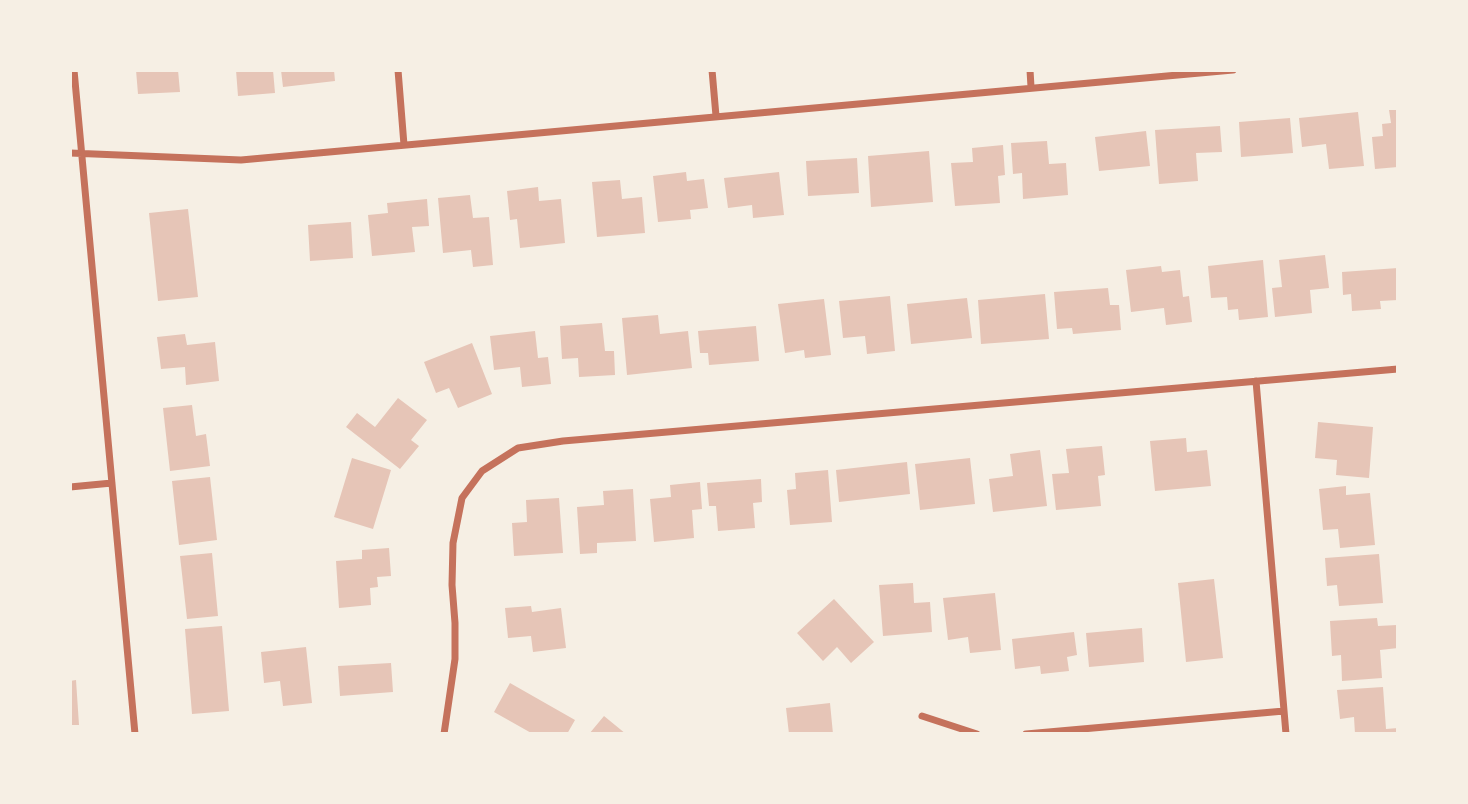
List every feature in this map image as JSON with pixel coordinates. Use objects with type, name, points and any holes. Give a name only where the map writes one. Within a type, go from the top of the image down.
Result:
[{"type":"street","points":[[74,70],[135,734]]},
{"type":"street","points":[[398,70],[404,145]]},
{"type":"street","points":[[712,70],[716,116]]},
{"type":"street","points":[[1030,70],[1031,88]]},
{"type":"street","points":[[70,153],[241,160],[1233,70]]},
{"type":"street","points":[[444,734],[455,659],[453,543],[462,498],[482,471],[518,447],[1398,369]]},
{"type":"street","points":[[1256,382],[1286,734]]},
{"type":"street","points":[[70,487],[112,483]]},
{"type":"street","points":[[1026,734],[1284,712]]},
{"type":"street","points":[[922,716],[977,734]]},
{"type":"building","points":[[136,70],[178,70],[180,92],[138,94]]},
{"type":"building","points":[[236,70],[273,70],[275,93],[238,96]]},
{"type":"building","points":[[281,70],[334,70],[335,81],[283,87]]},
{"type":"building","points":[[1389,110],[1398,110],[1398,167],[1375,169],[1372,137],[1383,136],[1382,124],[1391,123]]},
{"type":"building","points":[[1358,112],[1364,166],[1329,169],[1326,144],[1302,147],[1299,118]]},
{"type":"building","points":[[1290,118],[1293,153],[1241,157],[1239,122]]},
{"type":"building","points":[[1220,126],[1222,152],[1196,153],[1198,181],[1159,184],[1155,130]]},
{"type":"building","points":[[1146,131],[1150,166],[1099,171],[1095,137]]},
{"type":"building","points":[[1047,141],[1049,164],[1066,163],[1068,195],[1023,199],[1022,173],[1013,174],[1011,143]]},
{"type":"building","points":[[1003,145],[1005,175],[998,176],[1000,203],[955,206],[951,163],[973,162],[972,148]]},
{"type":"building","points":[[929,151],[933,202],[871,207],[868,156]]},
{"type":"building","points":[[857,158],[859,193],[808,196],[806,161]]},
{"type":"building","points":[[686,172],[687,181],[704,179],[708,208],[690,210],[691,219],[658,222],[653,176]]},
{"type":"building","points":[[779,172],[784,215],[753,218],[752,205],[728,208],[724,178]]},
{"type":"building","points":[[620,180],[622,199],[642,197],[645,233],[597,237],[592,182]]},
{"type":"building","points":[[538,187],[539,201],[561,199],[565,243],[520,248],[517,219],[510,220],[507,191]]},
{"type":"building","points":[[470,195],[473,218],[489,217],[493,265],[473,267],[471,250],[443,253],[438,198]]},
{"type":"building","points":[[427,199],[429,226],[412,227],[415,252],[372,256],[368,215],[388,213],[387,203]]},
{"type":"building","points":[[188,209],[198,297],[158,301],[149,213]]},
{"type":"building","points":[[351,222],[353,258],[310,261],[308,225]]},
{"type":"building","points":[[1325,255],[1329,288],[1310,290],[1312,313],[1275,317],[1272,288],[1282,287],[1279,260]]},
{"type":"building","points":[[1263,260],[1268,317],[1239,320],[1238,309],[1228,310],[1227,297],[1211,298],[1208,266]]},
{"type":"building","points":[[1161,266],[1162,272],[1180,270],[1183,297],[1189,296],[1192,322],[1166,325],[1164,308],[1131,312],[1126,270]]},
{"type":"building","points":[[1398,268],[1398,300],[1380,301],[1381,309],[1352,311],[1351,294],[1343,295],[1342,272]]},
{"type":"building","points":[[1108,288],[1110,305],[1119,305],[1121,330],[1073,334],[1072,328],[1057,329],[1054,292]]},
{"type":"building","points":[[1045,294],[1049,339],[981,344],[978,300]]},
{"type":"building","points":[[890,296],[895,351],[867,354],[865,336],[843,338],[839,301]]},
{"type":"building","points":[[967,298],[972,338],[911,344],[907,304]]},
{"type":"building","points":[[824,299],[831,355],[805,358],[804,350],[785,353],[778,304]]},
{"type":"building","points":[[658,315],[660,334],[688,331],[692,368],[627,375],[622,318]]},
{"type":"building","points":[[602,323],[605,351],[614,351],[615,375],[579,377],[578,358],[562,359],[560,326]]},
{"type":"building","points":[[756,326],[759,361],[709,365],[708,353],[700,353],[698,331]]},
{"type":"building","points":[[535,331],[538,358],[548,357],[551,384],[522,387],[520,367],[494,370],[490,336]]},
{"type":"building","points":[[185,334],[187,345],[215,342],[219,381],[186,385],[185,367],[161,369],[157,337]]},
{"type":"building","points":[[472,343],[492,394],[458,408],[449,388],[436,393],[424,362]]},
{"type":"building","points":[[398,398],[427,420],[411,440],[419,446],[400,469],[346,427],[357,413],[375,427]]},
{"type":"building","points":[[192,405],[196,436],[206,434],[210,466],[170,471],[163,408]]},
{"type":"building","points":[[1318,422],[1373,427],[1369,478],[1336,475],[1337,460],[1315,458]]},
{"type":"building","points":[[1186,438],[1187,452],[1207,450],[1211,486],[1155,491],[1150,441]]},
{"type":"building","points":[[1102,446],[1105,475],[1098,476],[1101,506],[1056,510],[1052,474],[1069,473],[1066,449]]},
{"type":"building","points":[[1040,450],[1047,506],[993,512],[989,479],[1013,476],[1010,454]]},
{"type":"building","points":[[352,458],[391,470],[373,529],[334,517]]},
{"type":"building","points":[[970,458],[975,504],[920,510],[915,464]]},
{"type":"building","points":[[907,462],[910,494],[839,502],[836,470]]},
{"type":"building","points":[[828,470],[832,522],[790,525],[787,490],[796,489],[795,473]]},
{"type":"building","points":[[210,477],[217,540],[179,545],[172,481]]},
{"type":"building","points":[[761,479],[762,502],[753,503],[755,528],[718,531],[716,506],[709,506],[707,483]]},
{"type":"building","points":[[700,482],[702,509],[692,510],[694,538],[654,542],[650,499],[671,497],[670,485]]},
{"type":"building","points":[[1346,486],[1346,495],[1370,493],[1375,545],[1340,548],[1338,529],[1323,530],[1319,489]]},
{"type":"building","points":[[633,489],[636,541],[597,543],[597,553],[580,554],[577,507],[604,505],[603,491]]},
{"type":"building","points":[[559,498],[563,553],[514,556],[512,523],[527,522],[526,500]]},
{"type":"building","points":[[389,548],[391,576],[377,577],[378,587],[370,588],[371,605],[339,608],[336,561],[362,559],[362,550]]},
{"type":"building","points":[[212,553],[218,616],[187,619],[180,556]]},
{"type":"building","points":[[1379,554],[1383,603],[1339,606],[1337,585],[1327,586],[1325,558]]},
{"type":"building","points":[[1214,579],[1223,658],[1186,662],[1178,583]]},
{"type":"building","points":[[913,583],[914,603],[930,602],[932,632],[883,636],[879,585]]},
{"type":"building","points":[[995,593],[1001,650],[970,653],[968,637],[948,640],[943,598]]},
{"type":"building","points":[[834,599],[874,642],[851,663],[837,647],[823,661],[797,633]]},
{"type":"building","points":[[531,606],[532,612],[561,608],[566,648],[533,652],[531,636],[508,638],[505,608]]},
{"type":"building","points":[[1377,618],[1378,626],[1397,625],[1398,648],[1380,650],[1382,678],[1342,681],[1341,655],[1332,656],[1330,621]]},
{"type":"building","points":[[222,626],[229,711],[192,714],[185,629]]},
{"type":"building","points":[[1142,628],[1144,662],[1089,667],[1086,633]]},
{"type":"building","points":[[1074,632],[1077,655],[1067,657],[1069,671],[1041,674],[1040,666],[1015,669],[1012,639]]},
{"type":"building","points":[[306,647],[312,703],[283,706],[280,681],[264,683],[261,652]]},
{"type":"building","points":[[391,663],[393,692],[340,696],[338,666]]},
{"type":"building","points":[[76,680],[79,725],[70,725],[70,681]]},
{"type":"building","points":[[510,683],[575,720],[567,734],[533,734],[494,712]]},
{"type":"building","points":[[1383,687],[1386,729],[1398,728],[1398,734],[1355,734],[1354,717],[1340,719],[1337,690]]},
{"type":"building","points":[[830,703],[833,734],[789,734],[786,708]]},
{"type":"building","points":[[604,716],[626,734],[589,734]]}]
